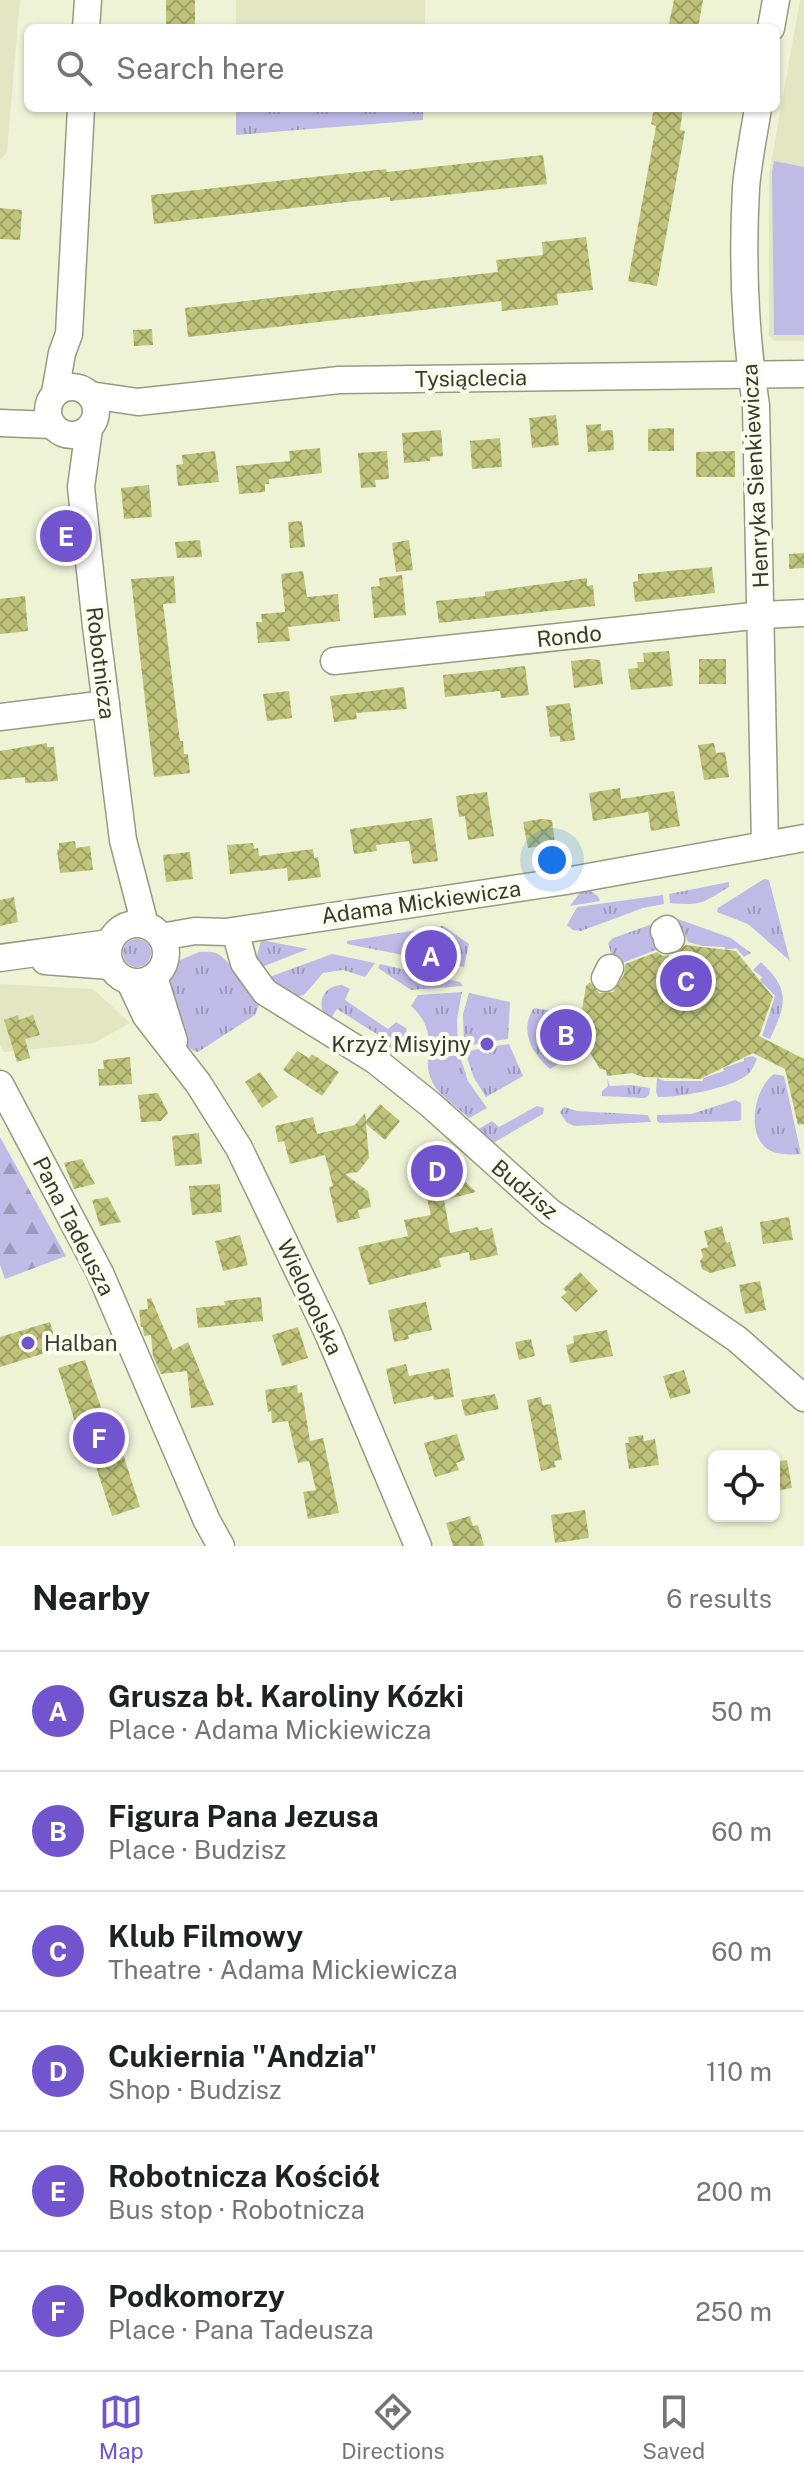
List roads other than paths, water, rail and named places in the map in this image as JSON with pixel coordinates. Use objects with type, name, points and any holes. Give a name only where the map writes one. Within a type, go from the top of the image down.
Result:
[{"type":"street","points":[[86,24],[88,0]]},
{"type":"street","points":[[772,24],[776,0]]},
{"type":"street","points":[[53,413],[62,353],[69,334],[81,112]]},
{"type":"street","name":"Henryka Sienkiewicza","points":[[757,112],[746,185],[744,255],[751,375],[756,406],[765,845]]},
{"type":"street","points":[[53,413],[75,436],[91,427],[97,410],[69,334]]},
{"type":"street","name":"Tysiąclecia","points":[[88,392],[138,402],[339,380],[804,374]]},
{"type":"street","points":[[0,420],[53,413],[70,387],[88,392]]},
{"type":"street","name":"Tysiąclecia","points":[[91,427],[138,402]]},
{"type":"street","name":"Robotnicza","points":[[53,413],[81,487],[137,951]]},
{"type":"street","name":"Robotnicza","points":[[81,487],[91,427]]},
{"type":"street","name":"Rondo","points":[[334,661],[804,613]]},
{"type":"street","points":[[0,717],[106,704]]},
{"type":"street","name":"Adama Mickiewicza","points":[[137,951],[230,931],[566,881],[804,838]]},
{"type":"street","name":"Budzisz","points":[[230,931],[252,977],[265,992],[376,1061],[431,1105],[550,1212],[737,1339],[804,1398]]},
{"type":"street","points":[[5,957],[137,951]]},
{"type":"street","name":"Wielopolska","points":[[137,951],[146,1016],[181,1059],[239,1148],[328,1333],[418,1546]]},
{"type":"street","name":"Pana Tadeusza","points":[[0,1084],[100,1273],[207,1521],[221,1546]]},
{"type":"place","name":"Robotnicza Kościół","points":[[66,536]]},
{"type":"place","name":"Grusza bł. Karoliny Kózki","points":[[431,956]]},
{"type":"place","name":"Klub Filmowy","points":[[686,981]]},
{"type":"place","name":"Figura Pana Jezusa","points":[[566,1035]]},
{"type":"place","name":"Krzyż Misyjny","points":[[487,1044]]},
{"type":"place","name":"Cukiernia \"Andzia\"","points":[[437,1171]]},
{"type":"place","name":"Halban","points":[[28,1343]]},
{"type":"place","name":"Podkomorzy","points":[[99,1438]]}]
